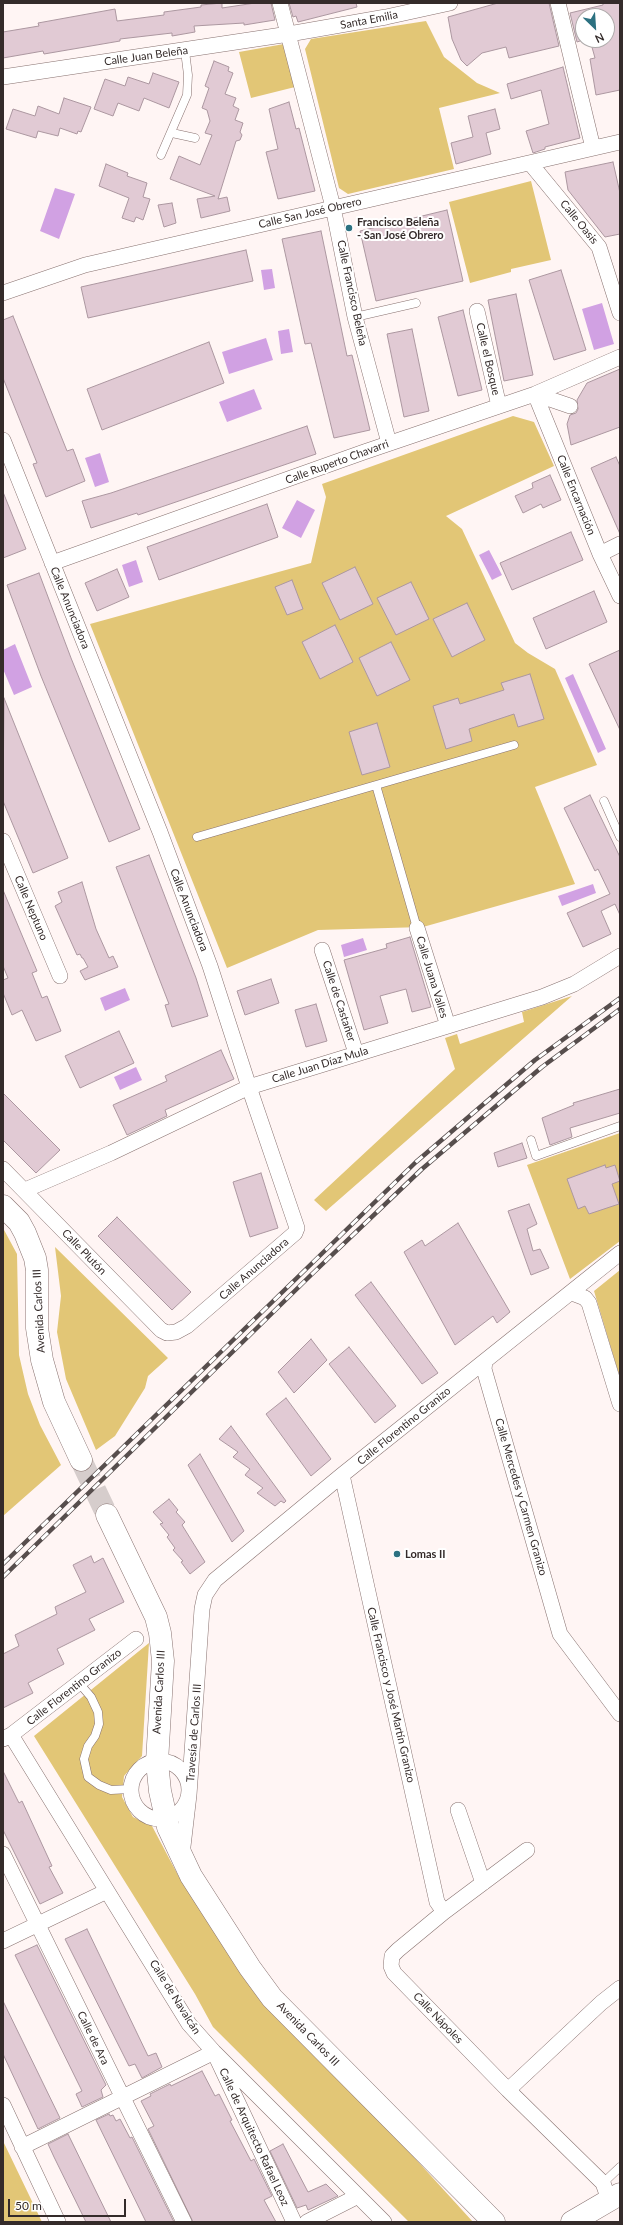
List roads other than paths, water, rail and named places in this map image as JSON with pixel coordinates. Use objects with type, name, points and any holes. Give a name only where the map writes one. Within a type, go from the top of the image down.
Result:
[{"type":"street","name":"Calle Francisco Beleña","points":[[280,3],[333,207],[355,318],[389,443]]},
{"type":"street","name":"Santa Emilia","points":[[289,34],[386,17],[450,3]]},
{"type":"street","points":[[558,3],[593,148]]},
{"type":"street","name":"Calle Juan Beleña","points":[[3,77],[185,51],[289,34]]},
{"type":"street","name":"Calle San José Obrero","points":[[3,293],[85,265],[620,142]]},
{"type":"street","name":"Calle Oasis","points":[[530,163],[599,247],[620,313]]},
{"type":"street","name":"Calle el Bosque","points":[[477,311],[499,406]]},
{"type":"street","name":"Calle Ruperto Chavarri","points":[[52,563],[389,443],[535,394],[620,357]]},
{"type":"street","points":[[535,394],[570,406]]},
{"type":"street","name":"Calle Encarnación","points":[[535,394],[600,554],[620,596]]},
{"type":"street","name":"Calle Anunciadora","points":[[3,440],[171,861],[210,966],[249,1088],[297,1228],[295,1233],[187,1326],[176,1332],[167,1333]]},
{"type":"street","points":[[600,554],[620,544]]},
{"type":"street","name":"Calle Neptuno","points":[[3,841],[60,976]]},
{"type":"street","name":"Calle Juana Valles","points":[[417,928],[448,1026]]},
{"type":"street","name":"Calle de Castañer","points":[[322,950],[356,1053]]},
{"type":"street","name":"Calle Juan Díaz Mula","points":[[25,1190],[111,1153],[249,1088],[356,1053],[542,997],[574,984],[620,956]]},
{"type":"street","name":"Calle Plutón","points":[[3,1169],[151,1320],[161,1330],[167,1333]]},
{"type":"street","name":"Avenida Carlos III","points":[[6,1208],[25,1233],[35,1258],[37,1270],[38,1328],[42,1360],[54,1402],[81,1460]]},
{"type":"street","name":"Calle Florentino Granizo","points":[[202,1609],[205,1595],[215,1580],[342,1475],[572,1294],[620,1253]]},
{"type":"street","points":[[572,1294],[585,1298],[589,1303],[620,1404]]},
{"type":"street","name":"Calle Mercedes y Carmen Granizo","points":[[485,1361],[484,1369],[560,1634],[620,1714]]},
{"type":"street","name":"Calle Francisco y José Martín Granizo","points":[[342,1475],[437,1902],[444,1912]]},
{"type":"street","name":"Avenida Carlos III","points":[[107,1515],[156,1617],[160,1633],[163,1660],[157,1762],[164,1817],[191,1876],[272,1998],[493,2222]]},
{"type":"street","name":"Travesía de Carlos III","points":[[182,1856],[189,1795],[202,1609]]},
{"type":"street","name":"Calle Florentino Granizo","points":[[7,1737],[136,1639]]},
{"type":"street","name":"Calle de Navalcán","points":[[7,1737],[107,1891],[189,2024],[214,2052],[384,2222]]},
{"type":"street","points":[[157,1762],[172,1764],[181,1772],[188,1784],[189,1795],[186,1804],[177,1814],[152,1818],[140,1811],[133,1802],[130,1789],[134,1776],[141,1768],[149,1763],[157,1762]]},
{"type":"street","points":[[458,1810],[483,1882]]},
{"type":"street","name":"Calle Nápoles","points":[[527,1850],[444,1912],[398,1950],[392,1956],[391,1966],[394,1973],[611,2193]]},
{"type":"street","name":"Calle de Ara","points":[[3,1854],[184,2222]]},
{"type":"street","points":[[3,1941],[107,1891]]},
{"type":"street","points":[[508,2090],[601,2003],[620,1988]]},
{"type":"street","points":[[22,2147],[214,2052]]},
{"type":"street","name":"Calle de Arquitecto Rafael Leoz","points":[[214,2052],[294,2222]]},
{"type":"street","points":[[3,2105],[58,2222]]},
{"type":"street","points":[[572,2222],[611,2193]]},
{"type":"street","points":[[307,2222],[358,2196]]},
{"type":"lane","points":[[161,156],[187,95],[188,75],[185,51]]},
{"type":"lane","points":[[172,133],[195,138]]},
{"type":"lane","points":[[355,318],[416,303]]},
{"type":"lane","points":[[197,837],[514,745]]},
{"type":"lane","points":[[376,785],[417,928]]},
{"type":"lane","points":[[604,801],[620,837]]},
{"type":"lane","points":[[531,1140],[536,1156],[620,1126]]},
{"type":"lane","points":[[79,1683],[91,1697],[98,1712],[99,1724],[95,1736],[88,1746],[84,1759],[88,1777],[99,1785],[111,1790],[130,1789]]},
{"type":"lane","points":[[611,2193],[620,2167]]},
{"type":"tunnel","points":[[81,1460],[107,1515]]},
{"type":"railway","points":[[3,1564],[416,1162],[535,1060],[620,998]]},
{"type":"railway","points":[[3,1577],[311,1275],[422,1169],[542,1067],[620,1009]]},
{"type":"place","name":"Francisco Beleña - San José Obrero","points":[[349,228]]},
{"type":"place","name":"Lomas II","points":[[397,1554]]}]
